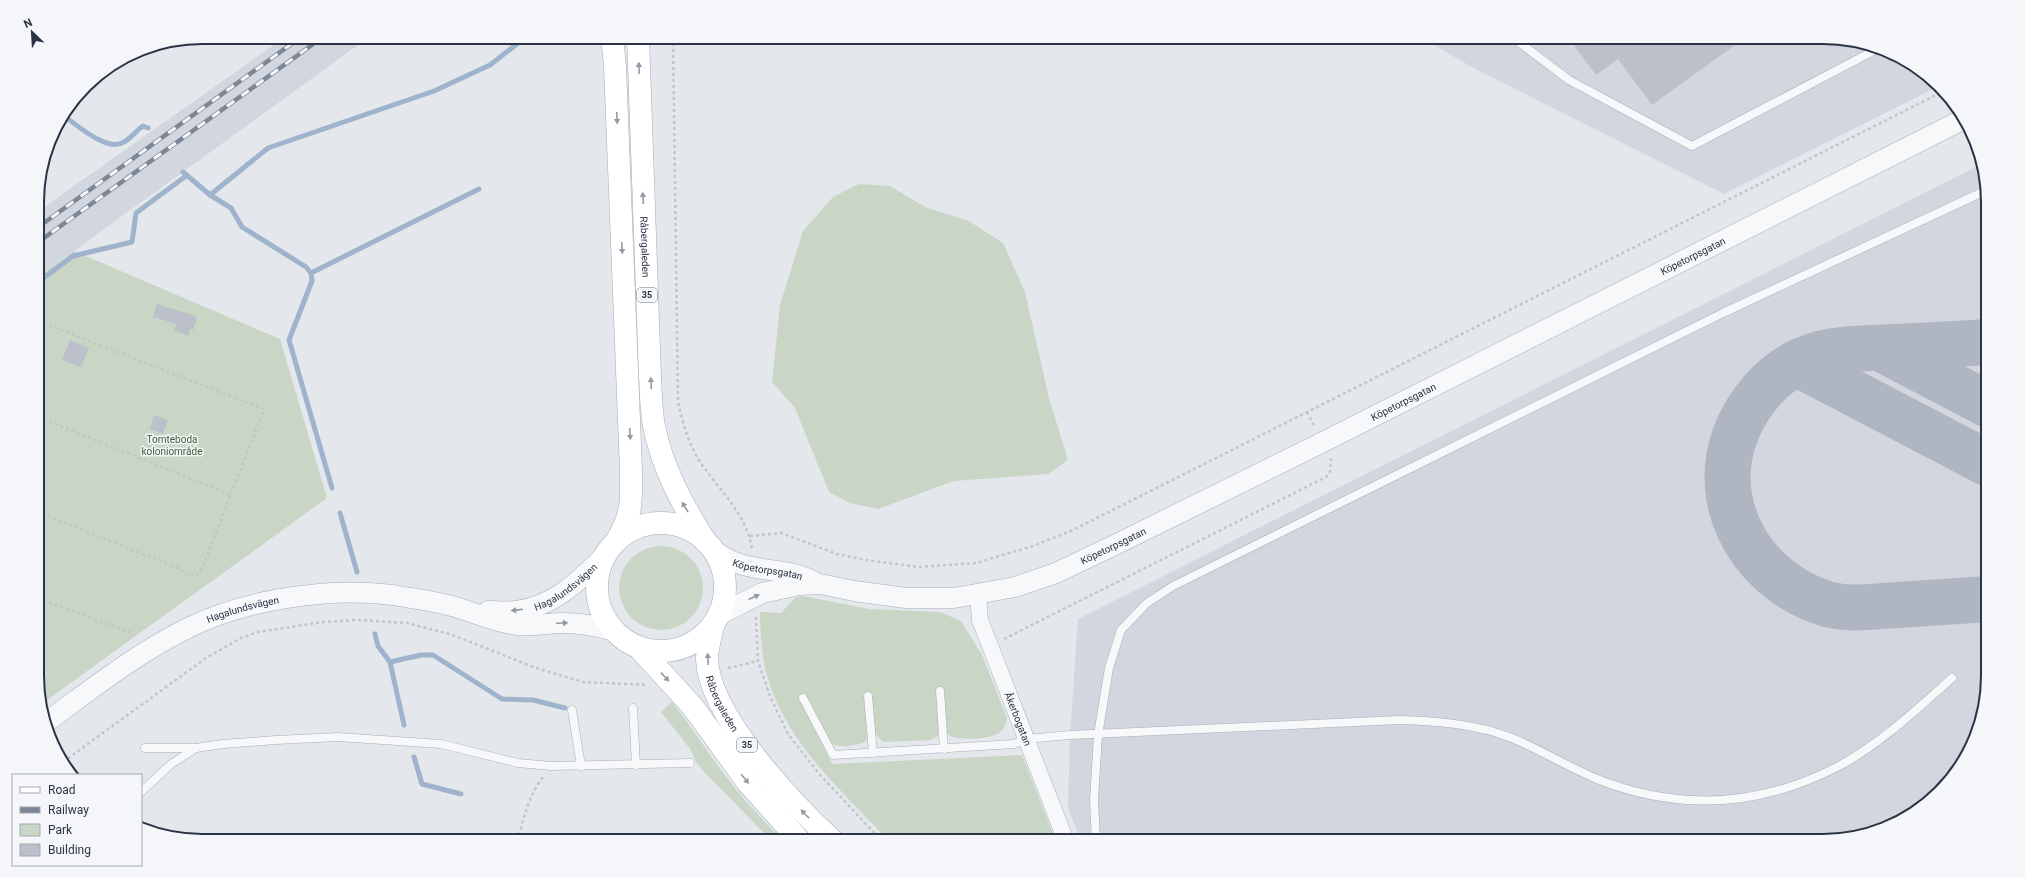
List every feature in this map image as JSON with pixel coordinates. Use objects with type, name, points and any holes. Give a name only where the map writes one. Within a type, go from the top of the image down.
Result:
[{"type":"main road","name":"35","points":[[613,44],[632,471],[632,507],[627,524],[612,546],[598,572],[597,593],[602,614],[614,631],[625,641],[639,648],[659,652],[680,649],[698,640],[716,620],[724,599],[725,583],[722,567],[710,546]]},
{"type":"main road","name":"Råbergaleden","points":[[638,44],[649,354],[654,426],[660,450],[673,484],[681,500],[710,546]]},
{"type":"main road","points":[[612,546],[638,528],[661,523],[680,526],[710,546]]},
{"type":"main road","name":"Råbergaleden","points":[[716,620],[707,651],[709,673],[714,687],[731,720],[766,770],[791,799],[826,834]]},
{"type":"main road","name":"35","points":[[639,648],[693,707],[748,783],[794,834]]},
{"type":"street","name":"Köpetorpsgatan","points":[[716,620],[762,593],[778,588],[799,585],[820,584],[854,591],[906,598],[954,598],[978,595],[1030,582],[1084,560],[1323,442],[1959,122]]},
{"type":"street","name":"Hagalundsvägen","points":[[469,611],[516,611],[536,607],[557,597],[577,582],[612,546]]},
{"type":"street","name":"Köpetorpsgatan","points":[[710,546],[740,564],[805,576],[820,584]]},
{"type":"street","name":"Hagalundsvägen","points":[[50,720],[153,647],[191,626],[234,611],[287,597],[335,593],[391,595],[444,604],[499,622],[515,625],[530,626],[562,623],[589,624],[614,631]]},
{"type":"street","name":"Åkerbogatan","points":[[978,595],[980,620],[1063,834]]},
{"type":"lane","points":[[1521,44],[1569,80],[1692,146],[1872,51]]},
{"type":"lane","points":[[1096,834],[1094,800],[1098,734],[1109,668],[1121,630],[1147,603],[1180,583],[1723,313],[1981,193]]},
{"type":"lane","points":[[803,698],[833,756],[1014,744],[1026,739],[1098,734],[1399,720],[1456,723],[1510,738],[1595,778],[1626,790],[1678,800],[1704,801],[1734,799],[1785,789],[1838,766],[1893,729],[1952,678]]},
{"type":"lane","points":[[940,691],[944,748]]},
{"type":"lane","points":[[868,696],[873,753]]},
{"type":"lane","points":[[633,708],[636,765]]},
{"type":"lane","points":[[572,710],[581,766]]},
{"type":"lane","points":[[145,748],[196,748],[223,744],[338,737],[441,744],[518,763],[551,766],[690,763]]},
{"type":"lane","points":[[142,791],[171,764],[196,748]]},
{"type":"path","points":[[673,44],[678,402],[683,425],[692,447],[702,464],[732,505],[750,536],[781,533],[837,554],[919,567],[976,563],[1034,546],[1073,530],[1938,94]]},
{"type":"path","points":[[44,323],[264,408],[202,569],[196,576],[188,576],[178,568],[44,514]]},
{"type":"path","points":[[990,646],[1326,478],[1330,472],[1331,458],[1307,411]]},
{"type":"path","points":[[44,419],[231,495]]},
{"type":"path","points":[[44,600],[132,633]]},
{"type":"path","points":[[756,616],[758,661],[770,696],[788,734],[820,775],[875,834]]},
{"type":"path","points":[[67,759],[206,658],[225,646],[258,632],[323,622],[357,620],[407,623],[450,634],[561,676],[583,682],[651,684]]},
{"type":"path","points":[[727,668],[758,661]]},
{"type":"path","points":[[519,834],[521,825],[535,787],[551,766]]},
{"type":"shaded area","points":[[275,44],[359,44],[44,273],[44,207]]},
{"type":"shaded area","points":[[1432,44],[1833,44],[1864,49],[1893,60],[1911,71],[1934,89],[1724,194],[1477,70]]},
{"type":"shaded area","points":[[1977,166],[1981,192],[1980,697],[1973,727],[1965,746],[1954,764],[1935,788],[1911,807],[1893,818],[1864,829],[1833,834],[1078,834],[1068,808],[1070,735],[1078,619]]},
{"type":"green space","points":[[859,184],[890,186],[925,207],[969,221],[1003,243],[1025,292],[1049,398],[1068,460],[1048,474],[954,481],[878,509],[850,503],[829,492],[795,408],[772,382],[780,305],[803,231],[833,197]]},
{"type":"green space","name":"Tomteboda koloniområde","points":[[74,251],[280,339],[327,498],[46,701],[44,686],[44,273]]},
{"type":"green space","points":[[661,546],[677,549],[684,553],[696,565],[700,572],[703,588],[700,604],[696,611],[684,623],[677,627],[661,630],[645,627],[638,623],[626,611],[622,604],[619,588],[622,572],[626,565],[638,553],[645,549]]},
{"type":"green space","points":[[803,596],[869,609],[940,612],[961,621],[982,655],[1007,718],[1002,730],[995,735],[973,739],[952,736],[948,734],[945,726],[944,688],[938,689],[938,736],[931,740],[883,742],[874,733],[871,693],[865,693],[868,735],[865,742],[857,745],[838,746],[830,743],[804,694],[799,697],[832,764],[1022,755],[1053,834],[882,834],[832,781],[797,738],[783,715],[772,690],[763,657],[760,612],[781,613],[796,597]]},
{"type":"green space","points":[[672,702],[734,787],[776,834],[765,834],[706,774],[696,762],[691,750],[661,712]]},
{"type":"building","points":[[1573,44],[1736,44],[1652,105],[1618,59],[1596,75]]},
{"type":"building","points":[[157,304],[196,316],[195,317],[197,318],[193,330],[190,329],[188,336],[174,330],[177,324],[153,317]]},
{"type":"building","points":[[70,340],[89,348],[81,367],[62,360]]},
{"type":"building","points":[[154,415],[168,420],[163,434],[150,429]]},
{"type":"waterway","points":[[210,195],[268,148],[434,91],[490,65],[517,44]]},
{"type":"waterway","points":[[68,119],[84,131],[101,141],[110,144],[124,142],[143,126],[148,128]]},
{"type":"waterway","points":[[183,172],[210,195],[231,208],[242,227],[306,267],[311,273],[312,281],[289,340],[332,488]]},
{"type":"waterway","points":[[44,278],[73,256],[132,242],[136,213],[186,176]]},
{"type":"waterway","points":[[311,273],[479,189]]},
{"type":"waterway","points":[[340,513],[357,572]]},
{"type":"waterway","points":[[375,634],[378,646],[390,662],[404,725]]},
{"type":"waterway","points":[[390,662],[421,655],[433,655],[502,699],[533,700],[565,708]]},
{"type":"waterway","points":[[414,757],[422,784],[461,794]]},
{"type":"taxiway","points":[[1981,342],[1843,350],[1818,354],[1806,358],[1787,369],[1766,386],[1749,408],[1744,416],[1732,445],[1728,473],[1730,501],[1739,528],[1753,552],[1772,573],[1796,591],[1824,603],[1842,607],[1870,607],[1981,599]]},
{"type":"taxiway","points":[[1880,348],[1981,401]]},
{"type":"taxiway","points":[[1796,363],[1981,460]]},
{"type":"railway","points":[[44,223],[291,44]]},
{"type":"railway","points":[[44,238],[313,44]]}]
